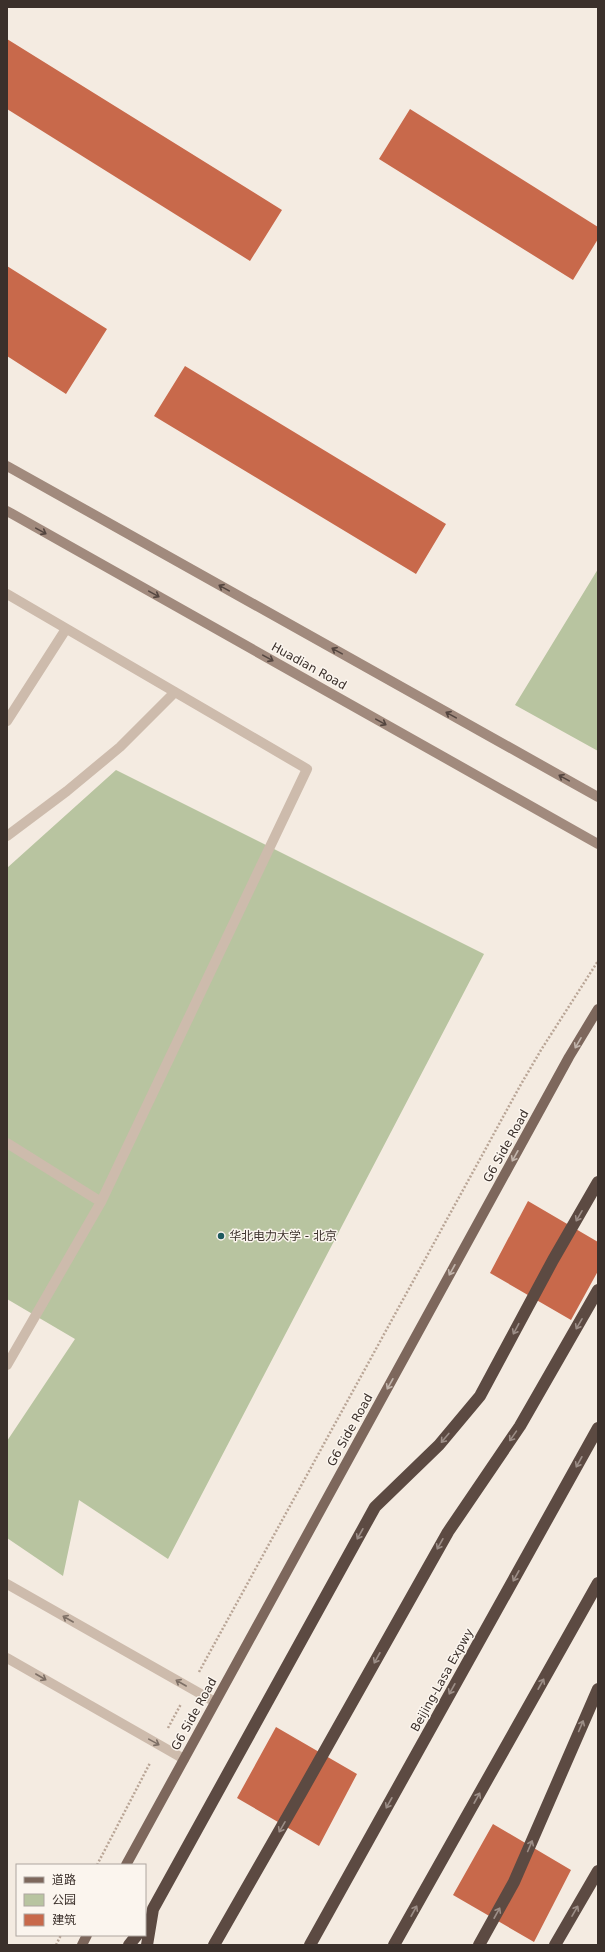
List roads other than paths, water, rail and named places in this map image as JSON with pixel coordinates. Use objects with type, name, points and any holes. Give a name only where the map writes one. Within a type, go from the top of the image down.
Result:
[{"type":"highway","points":[[146,1920],[375,1507],[439,1445],[480,1396],[553,1260],[598,1182]]},
{"type":"highway","points":[[214,1945],[448,1532],[520,1426],[598,1290]]},
{"type":"highway","name":"Beijing-Lasa Expwy","points":[[310,1945],[598,1428]]},
{"type":"highway","points":[[394,1945],[598,1582]]},
{"type":"highway","points":[[479,1945],[514,1882],[598,1689]]},
{"type":"highway","points":[[555,1945],[598,1871]]},
{"type":"highway","points":[[147,1945],[152,1909]]},
{"type":"highway","points":[[129,1945],[136,1936]]},
{"type":"main road","name":"G6 Side Road","points":[[127,1864],[566,1064],[598,1009]]},
{"type":"main road","points":[[82,1945],[86,1936]]},
{"type":"street","points":[[7,466],[598,797]]},
{"type":"street","name":"Huadian Road","points":[[7,512],[598,844]]},
{"type":"lane","points":[[7,594],[307,769],[101,1202],[7,1365]]},
{"type":"lane","points":[[7,721],[66,629]]},
{"type":"lane","points":[[7,836],[67,791],[120,747],[175,692]]},
{"type":"lane","points":[[7,1143],[101,1202]]},
{"type":"lane","points":[[7,1584],[215,1702]]},
{"type":"lane","points":[[7,1658],[184,1759]]},
{"type":"place","name":"华北电力大学 - 北京","points":[[221,1236]]}]
